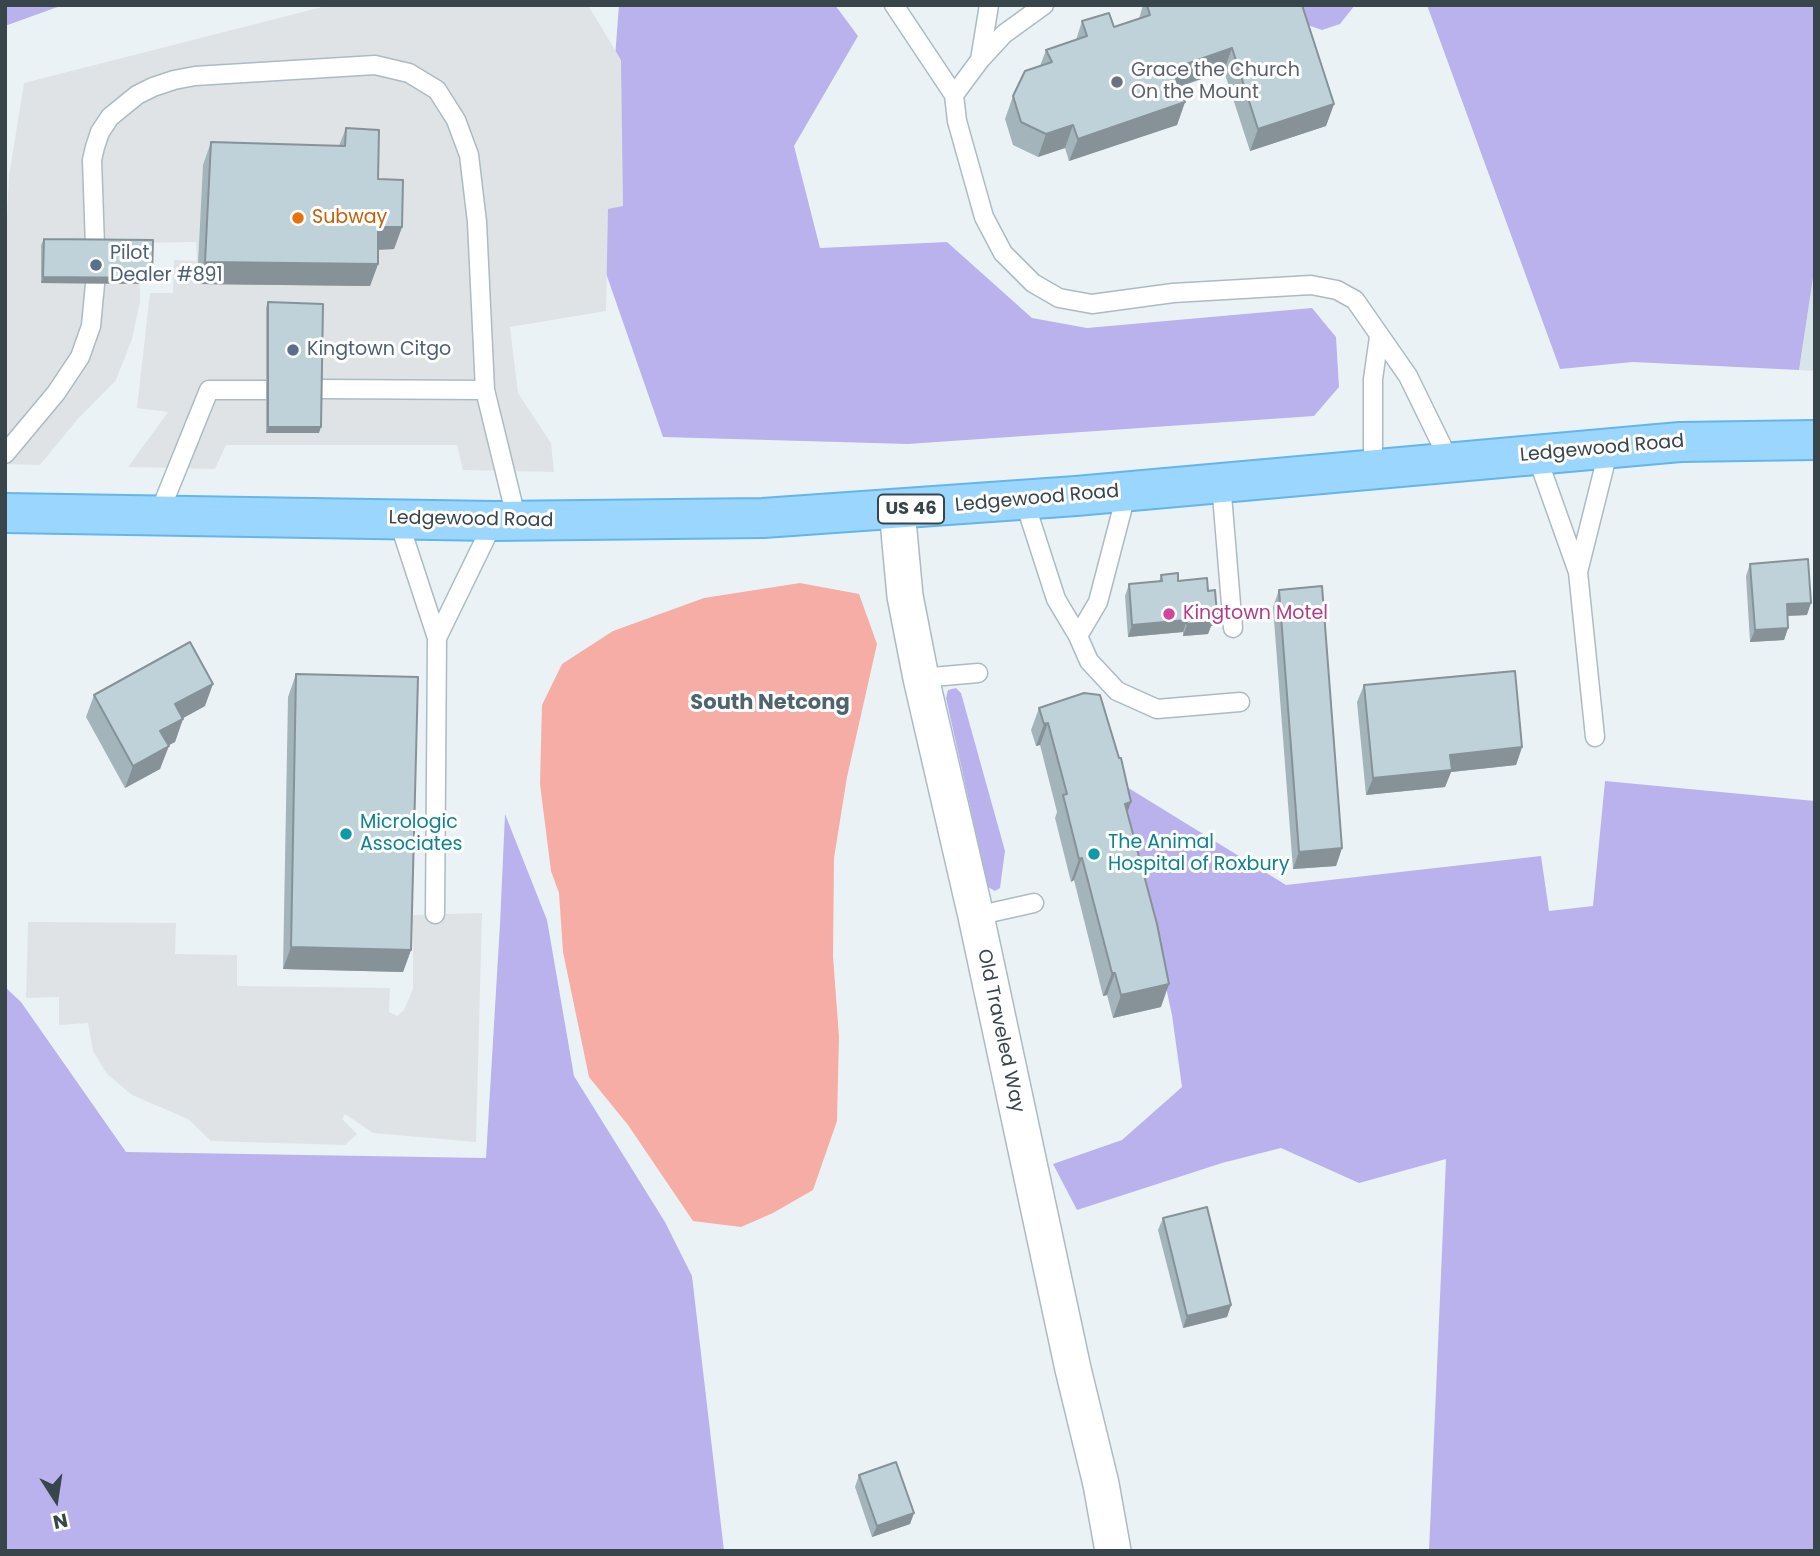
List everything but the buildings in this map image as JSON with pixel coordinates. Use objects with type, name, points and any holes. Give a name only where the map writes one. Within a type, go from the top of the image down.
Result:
[{"type":"main road","name":"Ledgewood Road","points":[[5,513],[506,521],[719,520],[1024,500],[1680,442],[1815,440]]},
{"type":"street","name":"Old Traveled Way","points":[[897,510],[905,596],[921,678],[976,916],[1073,1369],[1101,1484],[1113,1551]]},
{"type":"lane","points":[[894,5],[954,95],[957,121],[984,217],[1003,253],[1033,283],[1059,298],[1092,304],[1173,293],[1311,285],[1338,290],[1355,300],[1408,376],[1450,462]]},
{"type":"lane","points":[[980,60],[989,5]]},
{"type":"lane","points":[[954,95],[1004,34],[1044,5]]},
{"type":"lane","points":[[95,246],[92,160],[100,132],[110,117],[137,95],[163,83],[195,76],[375,65],[409,73],[437,90],[456,120],[469,155],[477,222],[485,390],[506,521],[437,638]]},
{"type":"lane","points":[[5,454],[56,393],[80,357],[91,326],[95,284]]},
{"type":"lane","points":[[1373,469],[1373,379],[1379,337]]},
{"type":"lane","points":[[158,516],[209,390],[267,390]]},
{"type":"lane","points":[[320,390],[485,390]]},
{"type":"lane","points":[[1578,572],[1609,448]]},
{"type":"lane","points":[[1536,454],[1578,572],[1595,737]]},
{"type":"lane","points":[[1221,483],[1233,628]]},
{"type":"lane","points":[[1078,635],[1098,602],[1127,491]]},
{"type":"lane","points":[[1024,500],[1056,599],[1078,635],[1089,661],[1117,691],[1157,709],[1240,702]]},
{"type":"lane","points":[[398,519],[437,638],[435,914]]},
{"type":"lane","points":[[921,678],[978,673]]},
{"type":"lane","points":[[976,916],[1034,903]]},
{"type":"shaded area","points":[[5,5],[63,5],[5,26]]},
{"type":"shaded area","points":[[330,5],[588,5],[621,60],[623,206],[608,209],[606,311],[510,327],[518,393],[551,443],[554,472],[463,470],[457,445],[226,445],[215,469],[128,467],[168,412],[137,408],[150,293],[173,293],[174,260],[197,261],[196,242],[139,243],[140,302],[132,339],[116,380],[77,420],[40,465],[5,464],[5,260],[9,176],[24,83]]},
{"type":"shaded area","points":[[619,5],[835,5],[858,36],[794,146],[820,248],[947,242],[1032,318],[1087,328],[1312,308],[1336,337],[1339,387],[1314,416],[908,444],[663,437],[600,256]]},
{"type":"shaded area","points":[[1294,5],[1355,5],[1340,24],[1322,30],[1299,22]]},
{"type":"shaded area","points":[[1427,5],[1815,5],[1815,265],[1799,370],[1633,362],[1560,369]]},
{"type":"shaded area","points":[[1815,265],[1815,371],[1799,370]]},
{"type":"shaded area","points":[[800,583],[859,594],[877,644],[847,777],[834,858],[833,956],[839,1037],[837,1121],[813,1190],[773,1213],[741,1227],[693,1221],[628,1125],[589,1077],[563,952],[559,893],[551,871],[540,784],[542,705],[562,664],[613,631],[704,598]]},
{"type":"shaded area","points":[[956,688],[961,693],[1005,851],[1000,888],[995,891],[988,887],[946,698],[948,690]]},
{"type":"shaded area","points":[[1605,781],[1815,801],[1815,1551],[1429,1551],[1446,1159],[1359,1183],[1281,1148],[1222,1163],[1077,1210],[1053,1164],[1122,1140],[1182,1087],[1172,1015],[1122,784],[1286,885],[1541,856],[1549,911],[1593,906]]},
{"type":"shaded area","points":[[505,814],[547,920],[574,1076],[665,1222],[692,1276],[724,1551],[5,1551],[5,987],[21,1002],[126,1152],[486,1158]]},
{"type":"shaded area","points":[[482,913],[476,1142],[373,1133],[345,1114],[342,1119],[357,1134],[345,1145],[211,1141],[188,1119],[132,1095],[107,1074],[93,1051],[88,1023],[59,1025],[59,997],[26,998],[28,922],[176,923],[175,954],[237,955],[237,986],[390,988],[389,1012],[397,1016],[404,1010],[413,989],[413,915]]},
{"type":"place","name":"Grace the Church On the Mount","points":[[1117,82]]},
{"type":"place","name":"Subway","points":[[298,218]]},
{"type":"place","name":"Pilot Dealer #891","points":[[96,265]]},
{"type":"place","name":"Kingtown Citgo","points":[[293,350]]},
{"type":"place","name":"Kingtown Motel","points":[[1169,614]]},
{"type":"place","name":"Micrologic Associates","points":[[346,834]]},
{"type":"place","name":"The Animal Hospital of Roxbury","points":[[1094,854]]},
{"type":"district","name":"South Netcong","points":[[770,704]]}]
